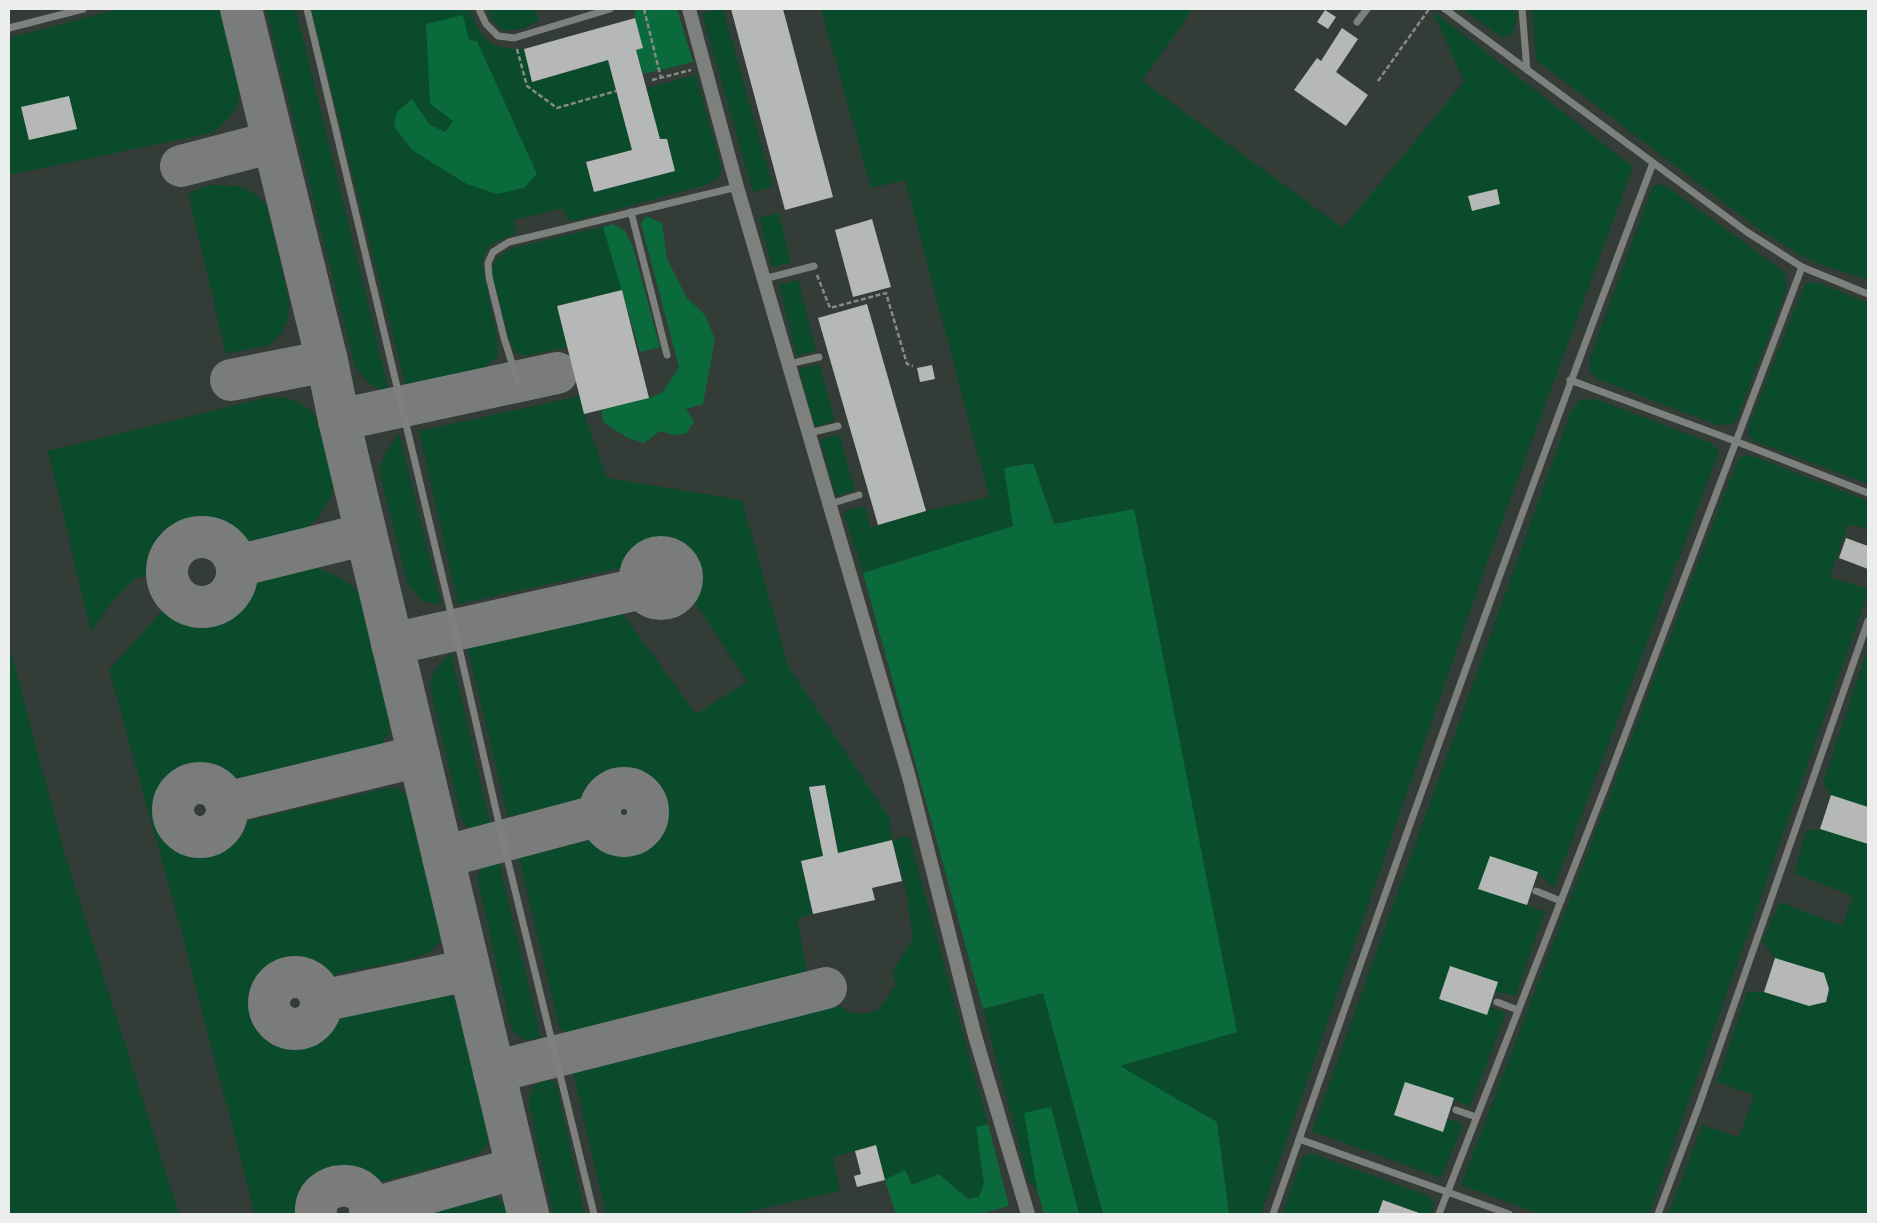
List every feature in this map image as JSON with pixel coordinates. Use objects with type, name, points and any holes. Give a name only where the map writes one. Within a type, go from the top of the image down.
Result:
[{"type":"street","points":[[689,9],[737,187],[909,777],[975,1036],[1028,1214]]},
{"type":"lane","points":[[9,28],[83,9]]},
{"type":"lane","points":[[306,9],[455,630],[503,841],[594,1214]]},
{"type":"lane","points":[[479,9],[486,24],[498,36],[514,38],[610,9]]},
{"type":"lane","points":[[1357,22],[1367,9]]},
{"type":"lane","points":[[1445,9],[1747,232],[1802,267],[1868,294]]},
{"type":"lane","points":[[1522,9],[1527,70]]},
{"type":"lane","points":[[1273,1214],[1388,882],[1570,380],[1653,163]]},
{"type":"lane","points":[[518,382],[504,338],[489,277],[488,263],[493,252],[509,242],[737,187]]},
{"type":"lane","points":[[631,212],[667,355]]},
{"type":"lane","points":[[764,279],[814,266]]},
{"type":"lane","points":[[1439,1214],[1561,900],[1802,267]]},
{"type":"lane","points":[[789,364],[819,357]]},
{"type":"lane","points":[[1570,380],[1868,493]]},
{"type":"lane","points":[[809,433],[838,426]]},
{"type":"lane","points":[[830,504],[859,495]]},
{"type":"lane","points":[[1658,1214],[1699,1105],[1868,621]]},
{"type":"lane","points":[[1536,891],[1561,900]]},
{"type":"lane","points":[[1497,1002],[1518,1010]]},
{"type":"lane","points":[[1456,1110],[1476,1117]]},
{"type":"lane","points":[[1299,1139],[1509,1214]]},
{"type":"path","points":[[644,9],[661,78]]},
{"type":"path","points":[[1378,81],[1430,9]]},
{"type":"path","points":[[514,38],[527,86],[557,108],[616,91]]},
{"type":"path","points":[[652,80],[705,67]]},
{"type":"path","points":[[814,266],[830,308],[886,293],[907,364],[913,366]]},
{"type":"shaded area","points":[[9,9],[1868,9],[1868,1214],[9,1214]]},
{"type":"green space","points":[[119,9],[221,9],[239,82],[238,101],[230,117],[211,133],[9,175],[9,38]]},
{"type":"green space","points":[[266,9],[296,9],[390,394],[370,383],[355,366]]},
{"type":"green space","points":[[311,9],[470,9],[478,28],[488,41],[503,48],[524,49],[533,82],[608,60],[632,150],[586,162],[595,192],[675,171],[667,139],[660,139],[646,88],[696,75],[722,169],[718,178],[706,185],[578,220],[571,221],[567,219],[563,208],[514,220],[516,233],[491,245],[484,255],[482,263],[498,342],[498,356],[484,368],[419,388],[406,387]],"holes":[[[430,83],[524,188],[397,112],[412,99],[430,125],[445,132],[453,121],[430,104]]]},
{"type":"green space","points":[[487,9],[536,9],[539,21],[521,29],[505,31],[494,23]]},
{"type":"green space","points":[[635,9],[677,9],[693,62],[643,74],[636,50],[643,48],[635,18]]},
{"type":"green space","points":[[723,9],[773,186],[753,192],[702,13]]},
{"type":"green space","points":[[821,9],[1193,9],[1142,81],[1343,228],[1464,82],[1432,10],[1633,167],[1485,568],[1261,1214],[1229,1214],[1217,1122],[1119,1066],[1236,1032],[1033,463],[1004,468],[1014,526],[863,573],[843,512],[865,506],[870,528],[926,511],[989,497],[905,180],[871,188]]},
{"type":"green space","points":[[1461,9],[1516,9],[1517,17],[1513,33],[1504,38]]},
{"type":"green space","points":[[1532,9],[1868,9],[1868,280],[1822,265],[1800,255],[1759,229],[1536,60]]},
{"type":"green space","points":[[463,15],[469,40],[477,41],[537,174],[524,188],[497,194],[467,184],[412,150],[394,126],[397,112],[412,99],[430,125],[445,132],[453,121],[430,104],[426,24]]},
{"type":"green space","points":[[1658,184],[1666,186],[1783,271],[1786,278],[1787,289],[1736,421],[1728,425],[1717,425],[1600,380],[1590,370],[1589,360],[1652,188]]},
{"type":"green space","points":[[210,185],[238,186],[254,193],[267,206],[289,301],[288,319],[281,334],[268,345],[226,354],[188,193]]},
{"type":"green space","points":[[779,213],[791,262],[772,267],[759,218]]},
{"type":"green space","points":[[646,216],[662,223],[667,259],[687,298],[705,315],[715,339],[703,404],[686,409],[694,422],[686,434],[673,435],[660,431],[644,443],[628,438],[604,423],[601,410],[649,398],[663,392],[679,367],[641,224]]},
{"type":"green space","points":[[613,224],[625,231],[633,247],[660,347],[640,352],[603,227]]},
{"type":"green space","points":[[603,227],[622,290],[558,306],[568,347],[526,356],[515,352],[509,339],[491,269],[498,257],[512,248]]},
{"type":"green space","points":[[798,280],[816,351],[797,356],[779,285]]},
{"type":"green space","points":[[1817,282],[1868,303],[1868,484],[1754,441],[1748,434],[1749,426],[1803,288],[1806,283]]},
{"type":"green space","points":[[819,364],[835,421],[815,427],[799,369]]},
{"type":"green space","points":[[580,396],[584,414],[607,478],[742,500],[788,666],[890,819],[892,840],[838,853],[825,785],[809,787],[823,856],[801,861],[813,914],[797,919],[807,972],[567,1032],[560,1030],[519,858],[595,839],[612,848],[642,843],[652,831],[657,815],[664,814],[659,796],[654,796],[649,786],[636,779],[619,778],[603,781],[593,792],[584,791],[581,800],[508,817],[466,642],[617,606],[696,714],[747,682],[689,593],[694,575],[690,563],[686,557],[667,547],[653,547],[647,550],[634,565],[458,604],[419,431]]},
{"type":"green space","points":[[269,397],[285,398],[299,402],[314,413],[334,474],[332,496],[318,518],[295,538],[240,551],[229,540],[215,531],[200,529],[173,535],[160,545],[157,551],[157,575],[135,578],[112,602],[91,632],[48,451]]},
{"type":"green space","points":[[1581,399],[1596,399],[1711,443],[1719,452],[1554,888],[1538,873],[1527,905],[1545,912],[1516,995],[1495,992],[1490,1007],[1506,1013],[1470,1107],[1454,1099],[1447,1118],[1463,1125],[1441,1178],[1312,1131],[1571,411]]},
{"type":"green space","points":[[399,434],[441,604],[430,603],[422,599],[408,585],[379,470],[392,442]]},
{"type":"green space","points":[[839,434],[855,490],[836,496],[820,440]]},
{"type":"green space","points":[[1750,455],[1868,501],[1868,529],[1848,524],[1830,577],[1868,589],[1868,593],[1649,1214],[1540,1214],[1461,1185],[1737,461],[1743,456]]},
{"type":"green space","points":[[1033,463],[1054,524],[1134,509],[1237,1032],[1120,1066],[1217,1122],[1229,1214],[1103,1214],[1043,993],[983,1009],[863,573],[1013,526],[1004,468]]},
{"type":"green space","points":[[318,568],[354,587],[368,605],[390,707],[389,731],[381,747],[233,779],[201,769],[183,773],[166,786],[160,801],[159,811],[155,814],[157,827],[164,827],[173,839],[186,846],[208,848],[224,842],[246,821],[387,788],[398,788],[411,798],[445,936],[430,952],[404,961],[335,974],[336,981],[312,968],[298,964],[288,964],[279,967],[265,977],[260,985],[256,1005],[252,1006],[253,1019],[260,1020],[268,1034],[274,1039],[288,1043],[296,1042],[319,1033],[341,1007],[344,1013],[446,992],[460,1002],[493,1132],[490,1142],[480,1153],[380,1182],[380,1187],[353,1172],[339,1171],[325,1176],[314,1185],[305,1199],[303,1212],[297,1214],[255,1214],[174,904],[109,670],[168,604],[184,615],[204,615],[222,611],[238,598],[244,581],[289,569]]},
{"type":"green space","points":[[9,645],[65,855],[179,1214],[9,1214]]},
{"type":"green space","points":[[1868,647],[1868,1176],[1866,1184],[1868,1185],[1868,1214],[1669,1214],[1702,1125],[1739,1137],[1754,1095],[1717,1082],[1747,992],[1764,992],[1775,958],[1762,941],[1780,902],[1842,926],[1853,896],[1794,873],[1806,831],[1820,829],[1831,795],[1823,783]]},
{"type":"green space","points":[[451,652],[490,824],[478,828],[467,827],[461,819],[430,687],[434,672]]},
{"type":"green space","points":[[909,836],[988,1124],[976,1128],[984,1184],[979,1197],[969,1199],[939,1175],[912,1185],[905,1170],[885,1180],[876,1145],[833,1157],[840,1191],[738,1214],[606,1214],[573,1073],[839,1006],[850,1013],[863,1014],[878,1010],[896,985],[892,973],[913,938],[905,884],[892,840]]},
{"type":"green space","points":[[491,861],[499,861],[541,1038],[524,1040],[514,1032],[509,1021],[477,877],[483,866]]},
{"type":"green space","points":[[1043,993],[1103,1214],[1079,1214],[1051,1107],[1025,1113],[1037,1189],[1029,1183],[983,1009]]},
{"type":"green space","points":[[549,1080],[556,1082],[585,1214],[553,1214],[529,1106],[533,1088],[539,1083]]},
{"type":"green space","points":[[1051,1107],[1079,1214],[1044,1214],[1037,1189],[1024,1113]]},
{"type":"green space","points":[[988,1124],[1009,1206],[979,1214],[896,1214],[885,1180],[905,1170],[912,1185],[939,1174],[968,1199],[979,1197],[984,1183],[976,1127]]},
{"type":"green space","points":[[1310,1153],[1429,1196],[1434,1204],[1432,1214],[1406,1214],[1408,1209],[1384,1200],[1378,1214],[1282,1214],[1303,1157]]},
{"type":"green space","points":[[494,1196],[508,1207],[510,1214],[425,1214]]},
{"type":"building","points":[[731,9],[783,9],[833,197],[785,210]]},
{"type":"building","points":[[1325,10],[1336,17],[1328,29],[1317,22]]},
{"type":"building","points":[[635,18],[643,48],[636,50],[660,139],[667,139],[675,171],[594,192],[586,162],[632,150],[608,60],[532,82],[524,49]]},
{"type":"building","points":[[1342,28],[1358,39],[1336,72],[1368,95],[1346,126],[1294,90],[1317,58],[1321,61]]},
{"type":"building","points":[[69,96],[77,129],[29,140],[21,107]]},
{"type":"building","points":[[1497,189],[1500,204],[1472,211],[1468,196]]},
{"type":"building","points":[[872,219],[891,287],[853,297],[835,230]]},
{"type":"building","points":[[622,290],[649,398],[584,414],[557,306]]},
{"type":"building","points":[[867,304],[926,511],[878,525],[818,318]]},
{"type":"building","points":[[932,365],[935,379],[920,382],[917,368]]},
{"type":"building","points":[[1846,538],[1868,546],[1868,569],[1839,558]]},
{"type":"building","points":[[825,785],[838,853],[892,840],[902,881],[872,888],[875,900],[813,914],[801,861],[823,856],[809,787]]},
{"type":"building","points":[[1831,795],[1868,807],[1868,844],[1820,829]]},
{"type":"building","points":[[1490,856],[1538,872],[1527,905],[1478,889]]},
{"type":"building","points":[[1775,958],[1824,973],[1829,989],[1826,1002],[1809,1006],[1764,992]]},
{"type":"building","points":[[1450,966],[1498,982],[1487,1015],[1439,999]]},
{"type":"building","points":[[1405,1082],[1454,1098],[1443,1132],[1394,1115]]},
{"type":"building","points":[[876,1145],[885,1180],[857,1187],[854,1176],[861,1174],[855,1151]]},
{"type":"building","points":[[1383,1200],[1419,1213],[1419,1214],[1378,1214]]},
{"type":"taxiway","points":[[241,9],[327,361],[339,420],[528,1214]]},
{"type":"taxiway","points":[[181,166],[273,142]]},
{"type":"taxiway","points":[[231,380],[327,361]]},
{"type":"taxiway","points":[[339,420],[557,373]]},
{"type":"taxiway","points":[[237,566],[366,534]]},
{"type":"taxiway","points":[[195,537],[209,537],[222,543],[231,552],[237,565],[237,572],[235,585],[227,597],[209,607],[195,607],[182,601],[173,592],[167,579],[167,565],[173,552],[182,543],[195,537]]},
{"type":"taxiway","points":[[661,557],[676,563],[682,578],[676,593],[661,599],[646,593],[640,578],[646,563],[661,557]]},
{"type":"taxiway","points":[[392,644],[643,588]]},
{"type":"taxiway","points":[[226,803],[419,756]]},
{"type":"taxiway","points":[[195,783],[205,783],[215,787],[223,795],[227,810],[223,825],[215,833],[205,837],[195,837],[185,833],[177,825],[173,815],[173,805],[177,795],[185,787],[195,783]]},
{"type":"taxiway","points":[[624,788],[633,790],[641,795],[646,803],[648,812],[646,821],[641,829],[633,834],[624,836],[615,834],[607,829],[602,821],[600,812],[602,803],[607,795],[615,790],[624,788]]},
{"type":"taxiway","points":[[443,857],[600,815]]},
{"type":"taxiway","points":[[321,1001],[469,970]]},
{"type":"taxiway","points":[[290,977],[300,977],[309,981],[317,989],[321,1003],[317,1017],[309,1025],[300,1029],[290,1029],[281,1025],[273,1017],[269,1008],[269,998],[273,989],[281,981],[290,977]]},
{"type":"taxiway","points":[[494,1072],[826,988]]},
{"type":"taxiway","points":[[370,1209],[517,1168]]},
{"type":"taxiway","points":[[316,1214],[318,1202],[324,1193],[333,1188],[343,1186],[353,1188],[362,1193],[368,1202],[370,1214]]}]
